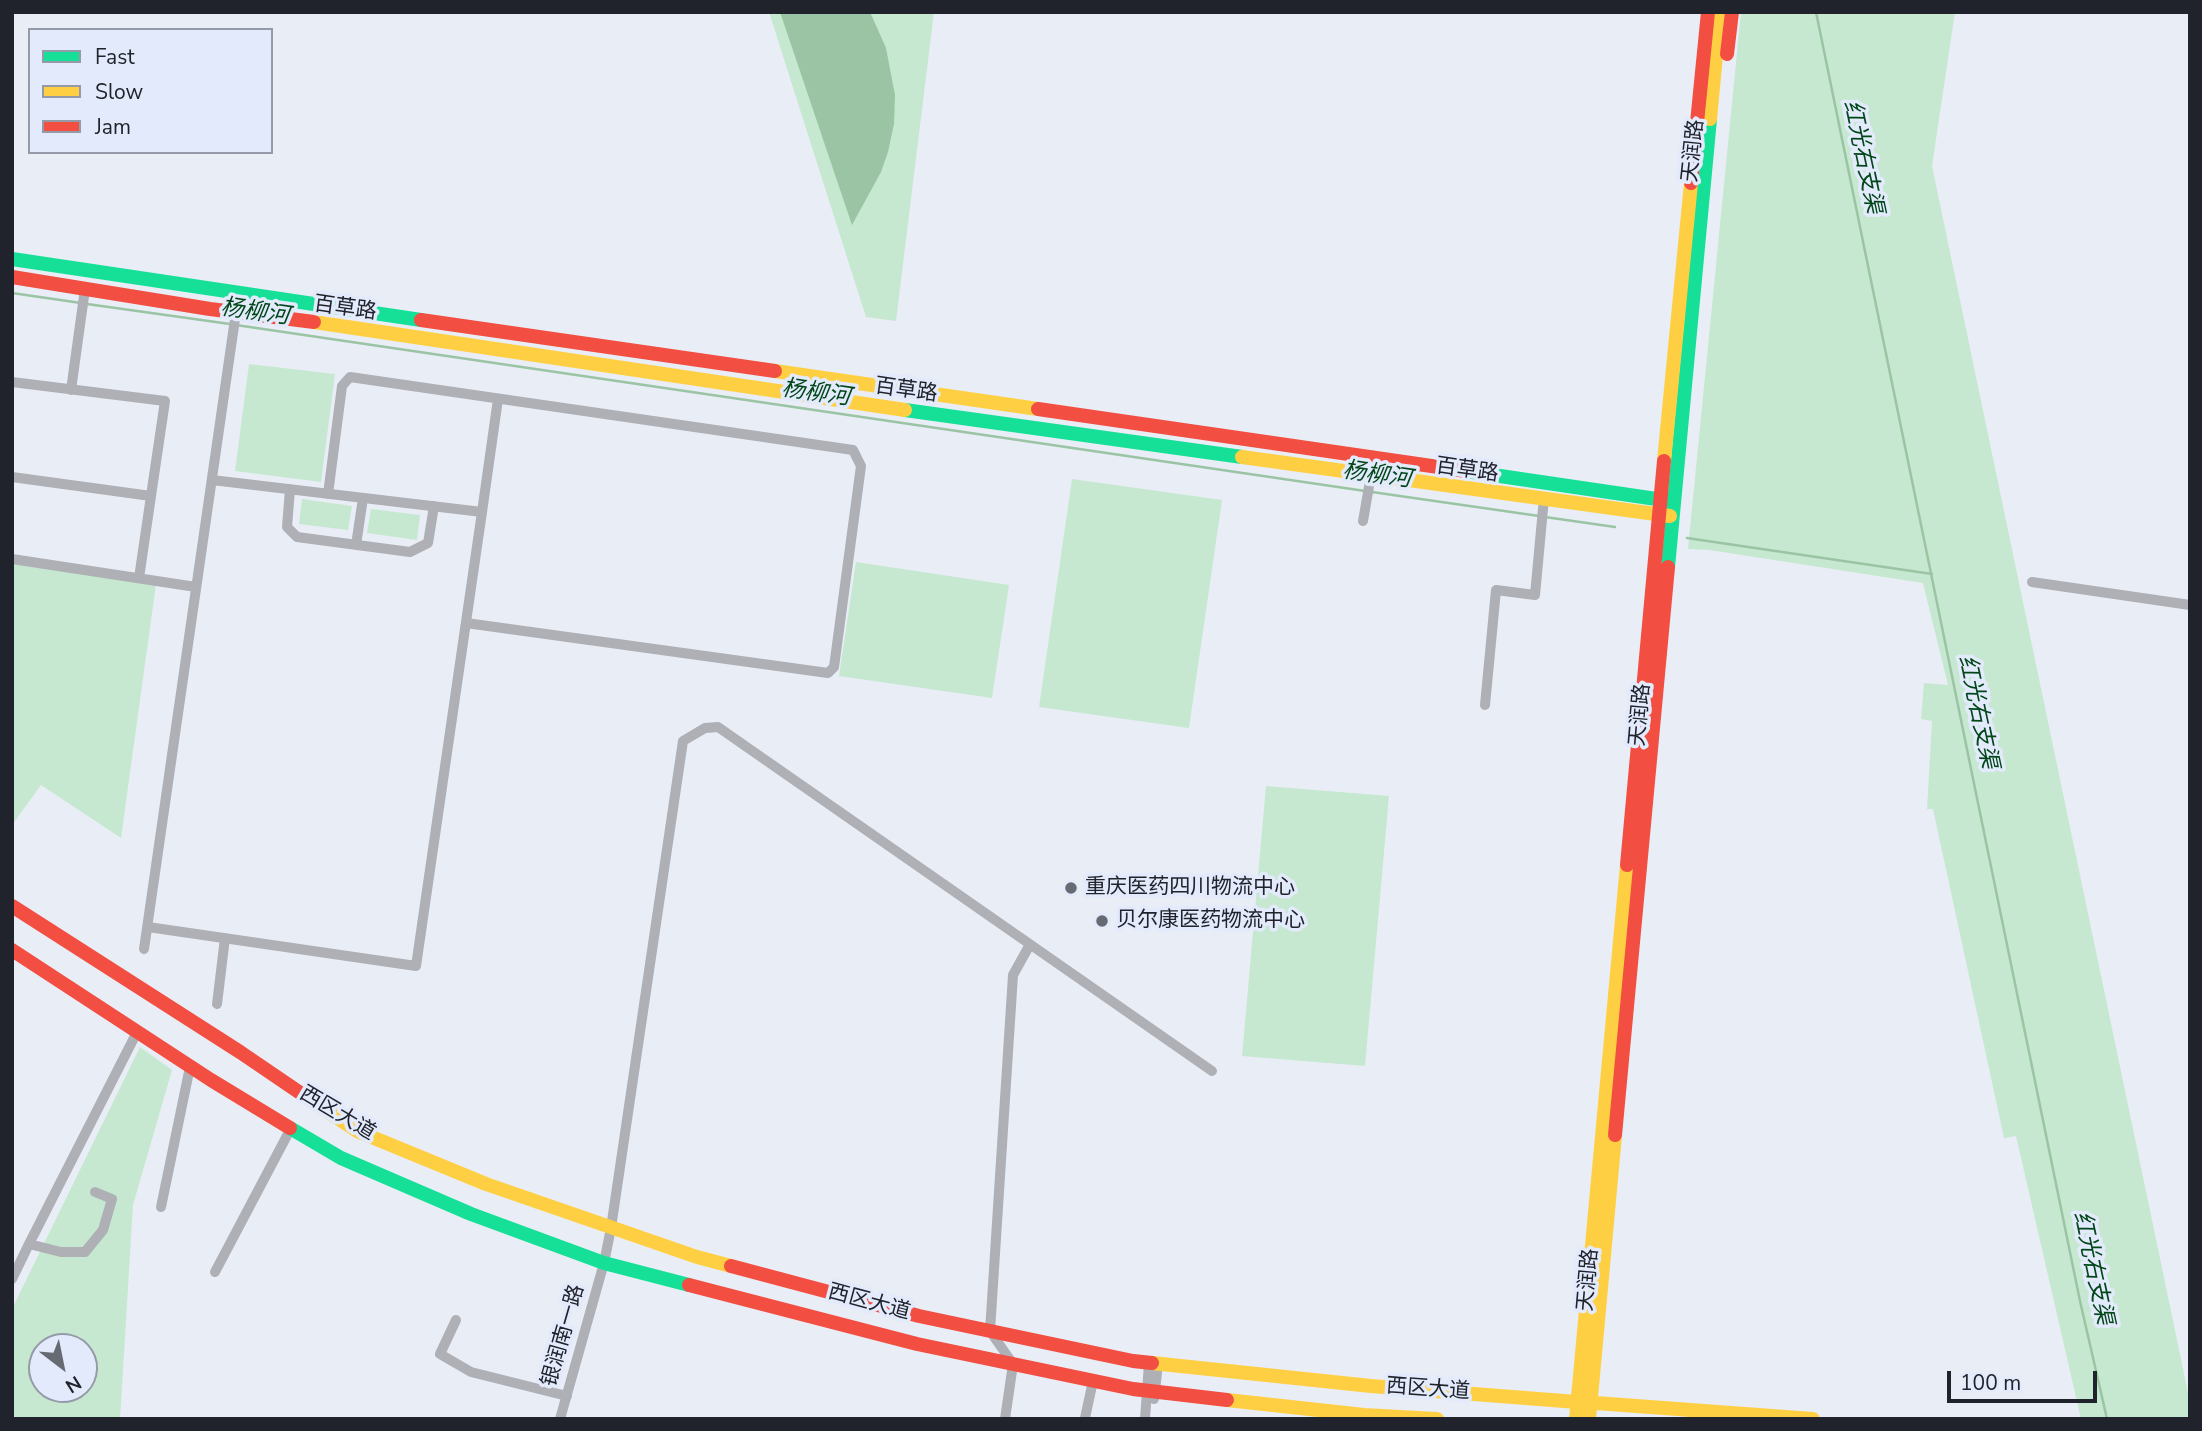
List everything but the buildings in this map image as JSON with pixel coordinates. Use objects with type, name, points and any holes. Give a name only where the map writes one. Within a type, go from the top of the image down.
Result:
[{"type":"main road","points":[[1693,170],[1689,116],[1698,12]]},
{"type":"main road","name":"天润路","points":[[1660,498],[1708,12]]},
{"type":"main road","name":"天润路","points":[[1576,1419],[1584,1402],[1669,511],[1705,180],[1720,12]]},
{"type":"main road","points":[[1705,180],[1719,124],[1732,12]]},
{"type":"main road","name":"百草路","points":[[12,259],[1062,414],[1660,498],[1669,511]]},
{"type":"main road","name":"百草路","points":[[12,277],[84,299],[235,320],[315,322],[866,405],[1369,486],[1543,510],[1669,511]]},
{"type":"main road","name":"西区大道","points":[[12,906],[240,1052],[357,1131],[486,1184],[697,1257],[919,1316],[1154,1363],[1371,1386],[1813,1419]]},
{"type":"main road","name":"西区大道","points":[[12,950],[190,1067],[341,1158],[471,1214],[604,1263],[917,1344],[1093,1381],[1151,1391],[1364,1415],[1437,1419]]},
{"type":"main road","points":[[1584,1402],[1589,1419]]},
{"type":"street","points":[[71,390],[84,299]]},
{"type":"street","points":[[145,948],[235,320]]},
{"type":"street","points":[[328,494],[342,386],[350,377],[853,450],[861,466],[834,667],[828,673],[466,623]]},
{"type":"street","points":[[12,382],[165,401],[139,579]]},
{"type":"street","points":[[148,927],[416,966],[498,399]]},
{"type":"street","points":[[12,477],[150,496]]},
{"type":"street","points":[[212,480],[482,512]]},
{"type":"street","points":[[1363,521],[1369,486]]},
{"type":"street","points":[[290,489],[287,527],[297,537],[410,552],[428,543],[433,506]]},
{"type":"street","points":[[356,545],[363,498]]},
{"type":"street","points":[[1485,705],[1496,590],[1535,594],[1543,510]]},
{"type":"street","points":[[12,559],[196,587]]},
{"type":"street","points":[[2032,582],[2190,605]]},
{"type":"street","name":"银润南一路","points":[[561,1419],[611,1228],[683,741],[705,728],[718,727],[1032,946]]},
{"type":"street","points":[[217,1004],[225,938]]},
{"type":"street","points":[[1005,1419],[1013,1364],[990,1331],[1013,975],[1028,948],[1032,946],[1212,1071]]},
{"type":"street","points":[[12,1279],[137,1032]]},
{"type":"street","points":[[160,1207],[190,1067]]},
{"type":"street","points":[[215,1272],[291,1128]]},
{"type":"street","points":[[29,1244],[61,1252],[85,1252],[103,1230],[112,1199],[94,1192]]},
{"type":"street","points":[[456,1320],[440,1354],[471,1372],[567,1396]]},
{"type":"street","points":[[1145,1419],[1154,1363]]},
{"type":"street","points":[[1086,1418],[1093,1381]]},
{"type":"street","points":[[1151,1391],[1152,1419]]},
{"type":"shaded area","points":[[769,12],[934,12],[896,321],[866,317]]},
{"type":"shaded area","points":[[780,12],[870,12],[886,48],[895,95],[894,124],[881,172],[852,225]]},
{"type":"shaded area","points":[[1741,12],[1955,12],[1932,166],[2190,1402],[2190,1419],[2081,1419],[2016,1136],[2004,1138],[1933,809],[1927,809],[1932,721],[1921,719],[1924,683],[1948,685],[1923,583],[1688,549]]},
{"type":"shaded area","points":[[249,364],[335,374],[321,482],[235,471]]},
{"type":"shaded area","points":[[1072,479],[1222,500],[1189,728],[1039,707]]},
{"type":"shaded area","points":[[302,499],[352,506],[348,530],[299,524]]},
{"type":"shaded area","points":[[371,509],[420,515],[417,540],[367,533]]},
{"type":"shaded area","points":[[856,562],[1009,585],[992,698],[839,676]]},
{"type":"shaded area","points":[[12,564],[156,584],[121,838],[41,785],[12,825]]},
{"type":"shaded area","points":[[1266,786],[1389,796],[1365,1066],[1242,1056]]},
{"type":"shaded area","points":[[140,1047],[172,1070],[133,1205],[120,1419],[12,1419],[12,1309]]},
{"type":"waterway","name":"红光右支渠","points":[[1816,12],[2080,1301],[2107,1419]]},
{"type":"waterway","name":"杨柳河","points":[[12,293],[81,303]]},
{"type":"waterway","name":"杨柳河","points":[[87,304],[230,324]]},
{"type":"waterway","name":"杨柳河","points":[[236,325],[1365,491]]},
{"type":"waterway","name":"杨柳河","points":[[1372,492],[1539,516]]},
{"type":"waterway","name":"杨柳河","points":[[1545,517],[1615,527]]},
{"type":"waterway","name":"杨柳河","points":[[1687,538],[1932,574]]},
{"type":"traffic: fast","points":[[1668,567],[1710,119]]},
{"type":"traffic: fast","points":[[12,259],[421,320]]},
{"type":"traffic: fast","points":[[905,410],[1242,457]]},
{"type":"traffic: fast","points":[[1466,471],[1670,501]]},
{"type":"traffic: fast","points":[[290,1128],[341,1158],[471,1214],[604,1263],[689,1285]]},
{"type":"traffic: slow","points":[[1710,119],[1720,12]]},
{"type":"traffic: slow","points":[[1664,461],[1691,183]]},
{"type":"traffic: slow","points":[[314,322],[905,410]]},
{"type":"traffic: slow","points":[[775,371],[1038,409]]},
{"type":"traffic: slow","points":[[1242,457],[1670,516]]},
{"type":"traffic: slow","points":[[1576,1419],[1627,865]]},
{"type":"traffic: slow","points":[[315,1103],[357,1131],[486,1184],[697,1257],[731,1266]]},
{"type":"traffic: slow","points":[[1589,1419],[1615,1135]]},
{"type":"traffic: slow","points":[[1152,1363],[1371,1386],[1577,1402]]},
{"type":"traffic: slow","points":[[1227,1400],[1364,1415],[1437,1419]]},
{"type":"traffic: slow","points":[[1582,1402],[1813,1419]]},
{"type":"traffic: jam","points":[[1691,183],[1708,12]]},
{"type":"traffic: jam","points":[[1727,54],[1732,12]]},
{"type":"traffic: jam","points":[[12,277],[210,309],[314,322]]},
{"type":"traffic: jam","points":[[421,320],[775,371]]},
{"type":"traffic: jam","points":[[1038,409],[1466,471]]},
{"type":"traffic: jam","points":[[1627,865],[1664,461]]},
{"type":"traffic: jam","points":[[1615,1135],[1668,567]]},
{"type":"traffic: jam","points":[[12,906],[315,1103]]},
{"type":"traffic: jam","points":[[12,950],[211,1080],[290,1128]]},
{"type":"traffic: jam","points":[[731,1266],[919,1316],[1152,1363]]},
{"type":"traffic: jam","points":[[689,1285],[917,1344],[1133,1389],[1227,1400]]},
{"type":"place","name":"重庆医药四川物流中心","points":[[1071,888]]},
{"type":"place","name":"贝尔康医药物流中心","points":[[1102,921]]}]
